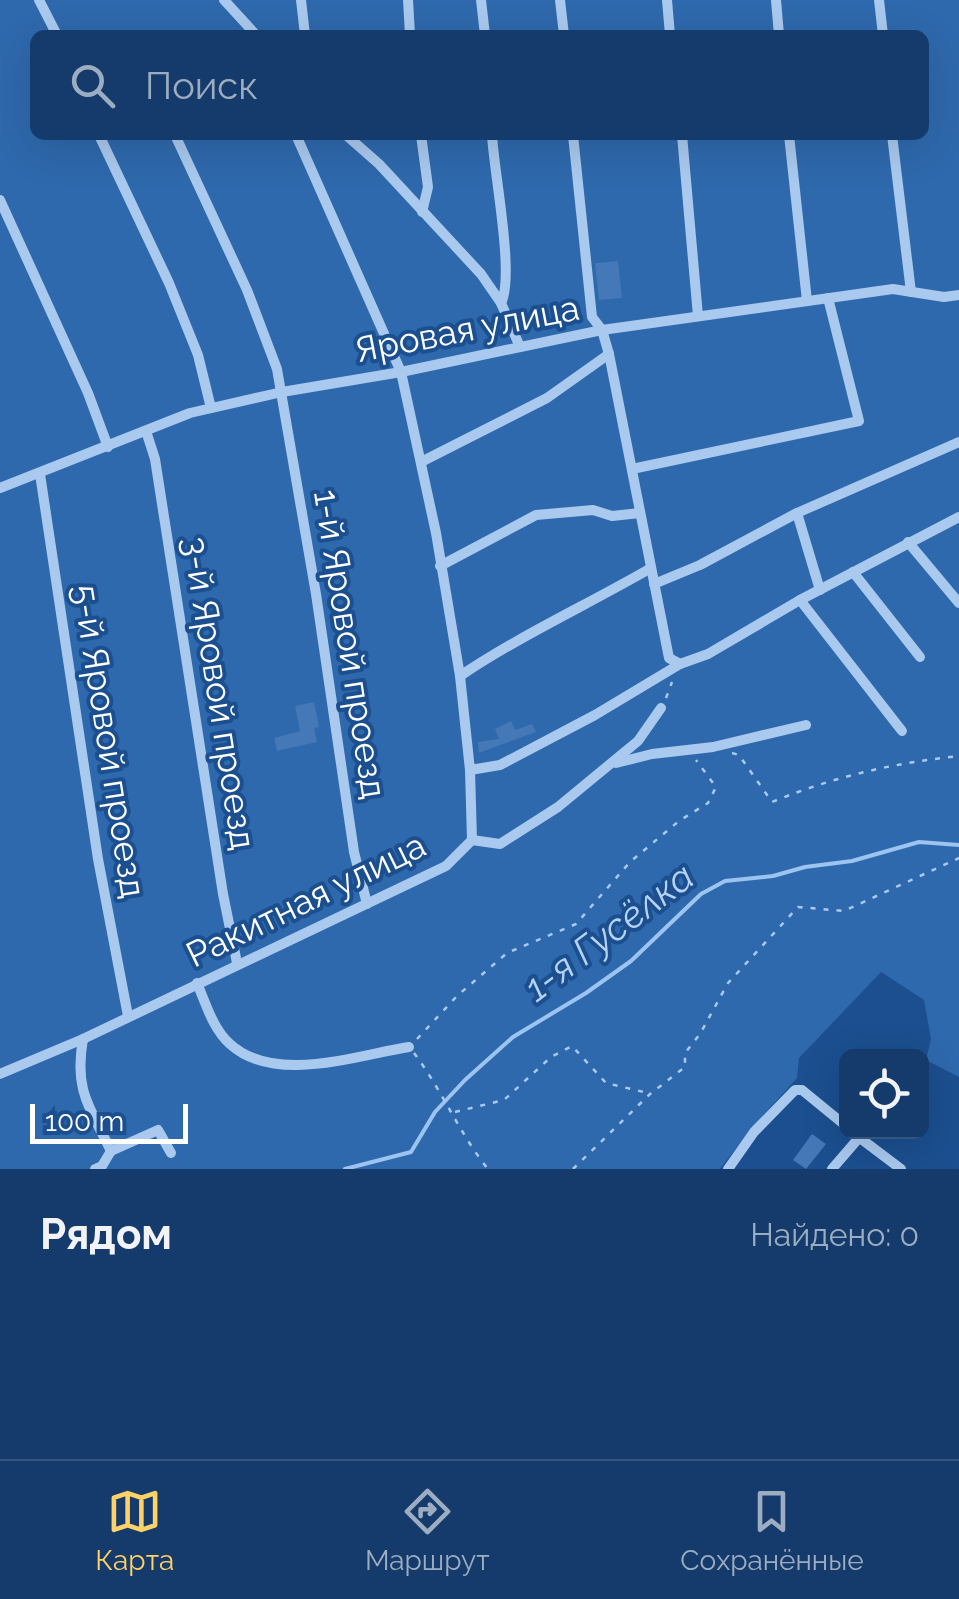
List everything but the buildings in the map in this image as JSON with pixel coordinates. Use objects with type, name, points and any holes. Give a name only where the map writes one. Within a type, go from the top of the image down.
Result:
[{"type":"street","points":[[39,0],[54,30]]},
{"type":"street","points":[[224,0],[250,30]]},
{"type":"street","points":[[301,0],[304,30]]},
{"type":"street","points":[[408,0],[410,30]]},
{"type":"street","points":[[482,0],[485,30]]},
{"type":"street","points":[[560,0],[563,30]]},
{"type":"street","points":[[668,0],[670,30]]},
{"type":"street","points":[[776,0],[779,30]]},
{"type":"street","points":[[879,0],[882,30]]},
{"type":"street","points":[[101,140],[169,284],[198,355],[211,408]]},
{"type":"street","name":"1-й Яровой проезд","points":[[177,140],[247,290],[282,392],[354,852],[368,904]]},
{"type":"street","name":"Ракитная улица","points":[[0,1074],[446,866],[472,840],[470,770],[460,676],[401,372],[298,140]]},
{"type":"street","points":[[352,140],[481,274],[501,303],[520,347]]},
{"type":"street","points":[[422,140],[428,187],[422,212]]},
{"type":"street","points":[[493,140],[506,260],[507,291],[501,303]]},
{"type":"street","points":[[574,140],[592,317],[602,330],[609,354],[670,658],[680,664]]},
{"type":"street","points":[[682,140],[698,316]]},
{"type":"street","points":[[790,140],[807,301]]},
{"type":"street","points":[[893,140],[911,292]]},
{"type":"street","points":[[0,200],[88,393],[108,447]]},
{"type":"street","name":"Яровая улица","points":[[0,488],[211,408],[282,392],[401,372],[602,330],[698,316],[893,289],[944,297],[959,295]]},
{"type":"street","points":[[632,469],[859,421],[828,298]]},
{"type":"street","points":[[421,462],[547,398],[609,354]]},
{"type":"street","name":"3-й Яровой проезд","points":[[146,431],[155,459],[237,963]]},
{"type":"street","points":[[654,584],[700,565],[797,512],[959,442]]},
{"type":"street","name":"5-й Яровой проезд","points":[[40,474],[98,859],[128,1016]]},
{"type":"street","points":[[440,566],[536,516],[593,510],[612,516],[640,513]]},
{"type":"street","points":[[797,512],[820,590]]},
{"type":"street","points":[[470,770],[500,765],[908,542],[958,520]]},
{"type":"street","points":[[908,542],[959,603]]},
{"type":"street","points":[[460,676],[518,638],[556,622],[651,568]]},
{"type":"street","points":[[852,572],[920,657]]},
{"type":"street","points":[[800,600],[902,731]]},
{"type":"street","points":[[472,840],[500,844],[558,808],[638,741],[662,708]]},
{"type":"street","points":[[615,763],[806,725]]},
{"type":"street","points":[[197,984],[214,1024],[231,1046],[256,1058],[304,1068],[410,1047]]},
{"type":"street","points":[[84,1038],[78,1067],[80,1086],[111,1151]]},
{"type":"street","points":[[728,1169],[754,1132],[795,1090],[802,1090],[839,1120]]},
{"type":"street","points":[[95,1169],[102,1166],[111,1151],[158,1130],[171,1153]]},
{"type":"street","points":[[832,1169],[854,1139]]},
{"type":"street","points":[[865,1139],[901,1169]]},
{"type":"path","points":[[662,708],[680,664]]},
{"type":"path","points":[[714,746],[739,755],[772,802],[824,781],[901,762],[959,756]]},
{"type":"path","points":[[488,1169],[468,1144],[454,1112],[410,1047],[457,996],[507,953],[576,924],[630,862],[708,803],[716,787],[686,750]]},
{"type":"path","points":[[573,1169],[650,1094],[685,1066],[685,1054],[728,982],[798,907],[844,911],[959,858]]},
{"type":"path","points":[[454,1112],[504,1100],[551,1057],[572,1046],[606,1084],[650,1094]]},
{"type":"shaded area","points":[[0,0],[959,0],[959,1077],[929,1062],[931,1039],[924,1000],[881,972],[799,1058],[797,1078],[720,1169],[0,1169]]},
{"type":"waterway","name":"1-я Гусёлка","points":[[345,1169],[411,1152],[435,1112],[513,1037],[631,961],[701,894],[725,881],[852,861],[919,842],[959,845]]}]
